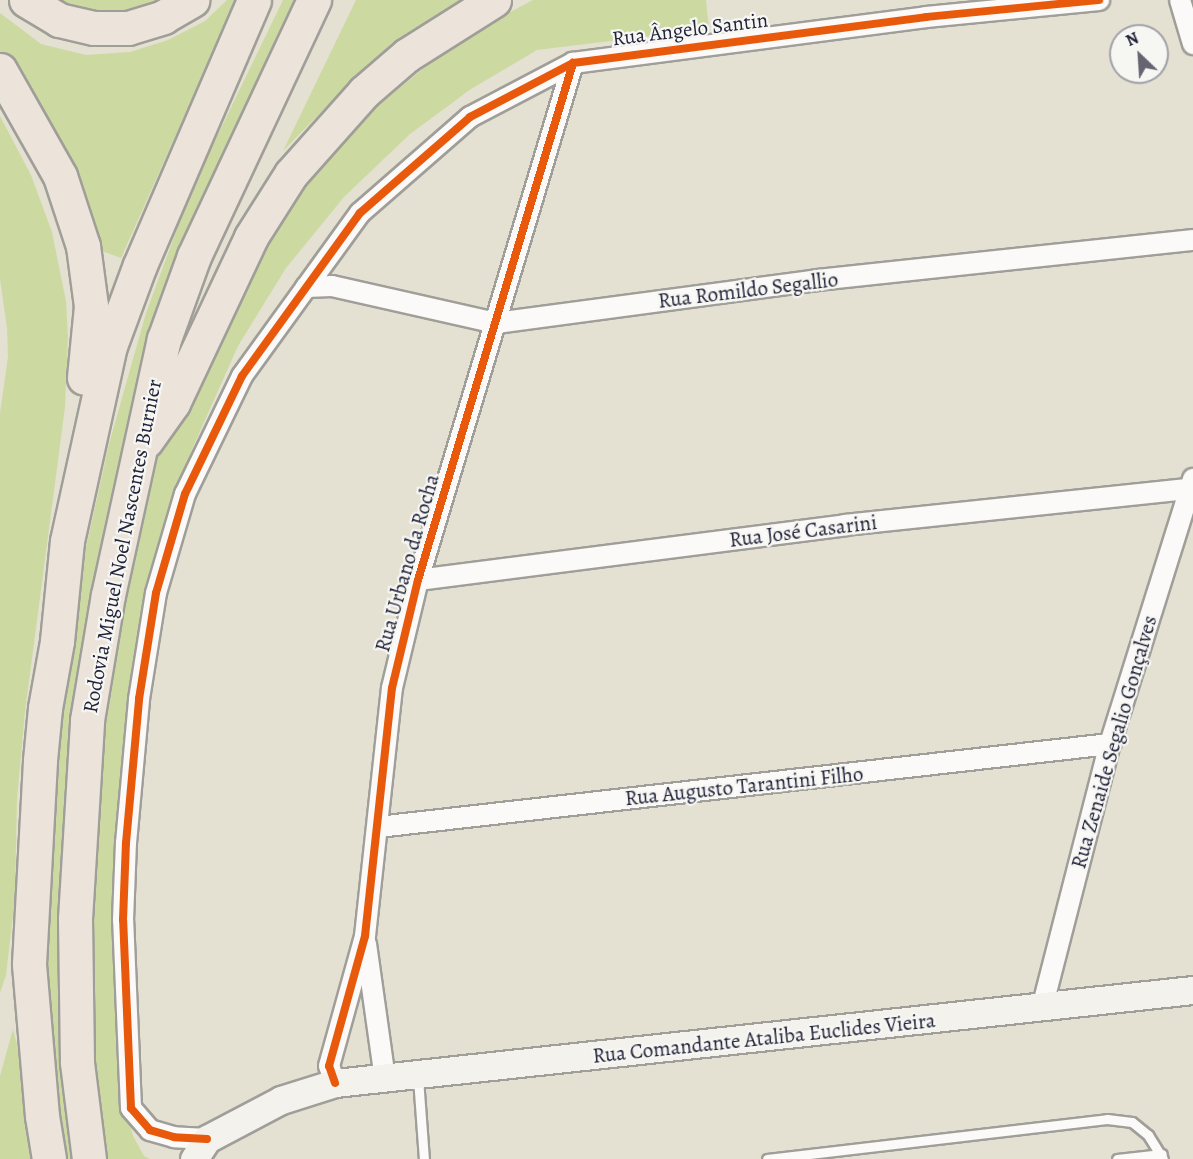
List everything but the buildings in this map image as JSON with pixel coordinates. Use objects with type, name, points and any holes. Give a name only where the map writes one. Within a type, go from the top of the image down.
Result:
[{"type":"highway","points":[[26,0],[59,20],[94,28],[128,28],[163,17],[192,0]]},
{"type":"highway","points":[[67,541],[110,346],[140,265],[254,0]]},
{"type":"highway","name":"Rodovia Miguel Noel Nascentes Burnier","points":[[89,1159],[77,1062],[74,969],[87,720],[108,595],[164,339],[194,256],[314,0]]},
{"type":"highway","points":[[137,455],[173,403],[251,237],[291,174],[364,92],[407,55],[494,0]]},
{"type":"highway","points":[[0,70],[60,176],[83,246],[91,306],[90,340],[77,426],[57,641],[42,739],[29,964],[42,1116],[49,1159]]},
{"type":"street","name":"Rua Ângelo Santin","points":[[573,63],[915,18],[1099,0]]},
{"type":"street","points":[[1180,0],[1193,44]]},
{"type":"street","points":[[201,1149],[174,1137],[150,1130],[131,1108],[123,920],[126,843],[139,699],[156,594],[185,494],[242,376],[360,213],[470,117],[573,63]]},
{"type":"street","name":"Rua Urbano da Rocha","points":[[335,1083],[329,1066],[365,936],[392,688],[418,580],[573,63]]},
{"type":"street","name":"Rua Romildo Segallio","points":[[306,287],[332,286],[496,323],[818,280],[1193,240]]},
{"type":"street","name":"Rua José Casarini","points":[[418,580],[845,525],[1191,484]]},
{"type":"street","name":"Rua Zenaide Segalio Gonçalves","points":[[1042,1008],[1110,744],[1191,484]]},
{"type":"street","name":"Rua Augusto Tarantini Filho","points":[[378,827],[1110,744]]},
{"type":"street","name":"Rua Urbano da Rocha","points":[[365,936],[385,1079]]},
{"type":"street","name":"Rua Comandante Ataliba Euclides Vieira","points":[[201,1149],[280,1100],[335,1083],[418,1076],[1193,990]]},
{"type":"lane","points":[[418,1076],[424,1159]]},
{"type":"lane","points":[[767,1159],[1107,1119],[1132,1122],[1148,1135],[1163,1157]]},
{"type":"lane","points":[[1118,1159],[1163,1157]]},
{"type":"green space","points":[[52,0],[168,0],[130,16],[69,10]]},
{"type":"green space","points":[[227,0],[236,0],[121,258],[99,250],[0,57],[0,13],[41,44],[86,55],[130,52],[168,40],[205,21]]},
{"type":"green space","points":[[283,0],[299,0],[211,182],[93,610],[78,1159],[59,1159],[41,932],[61,695],[80,575],[109,444],[146,313],[193,186]]},
{"type":"green space","points":[[356,0],[464,0],[369,63],[283,151]]},
{"type":"green space","points":[[533,0],[706,0],[709,29],[537,50],[471,89],[410,134],[344,197],[286,268],[238,346],[193,447],[171,509],[132,680],[125,1100],[133,1136],[144,1156],[150,1159],[104,1159],[88,985],[93,761],[144,493],[163,443],[227,309],[291,201],[317,168],[373,110],[432,61],[497,19]]},
{"type":"green space","points":[[0,116],[31,175],[52,232],[66,301],[68,337],[65,407],[25,712],[17,799],[15,898],[6,975],[0,993],[0,413],[8,357],[7,328],[0,279]]},
{"type":"green space","points":[[13,1029],[26,1080],[34,1159],[0,1159],[0,1076]]},
{"type":"cycle path","points":[[207,1139],[174,1137],[150,1130],[131,1108],[123,920],[126,843],[139,699],[156,593],[185,494],[242,376],[360,213],[470,117],[573,63],[926,17],[1099,0]]},
{"type":"cycle path","points":[[335,1083],[329,1066],[365,936],[392,688],[418,580],[573,63]]}]
